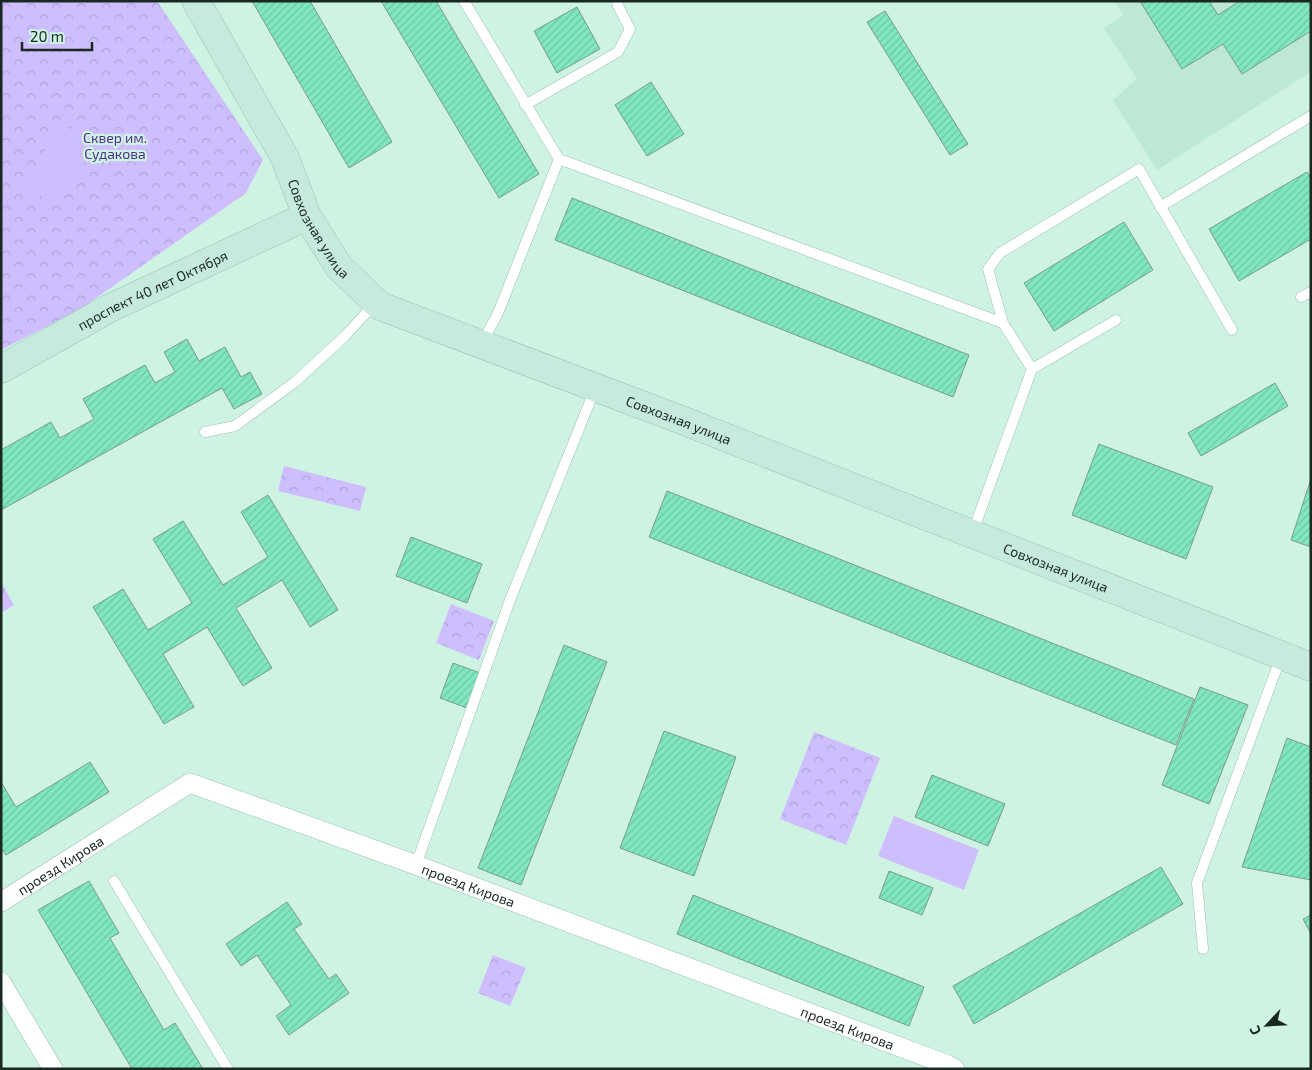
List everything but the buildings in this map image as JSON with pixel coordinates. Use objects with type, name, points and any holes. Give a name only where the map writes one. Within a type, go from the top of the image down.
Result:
[{"type":"street","name":"Совхозная улица","points":[[196,1],[285,158],[307,216],[339,267],[380,306],[679,419],[1311,667]]},
{"type":"street","name":"проспект 40 лет Октября","points":[[1,369],[110,308],[307,216]]},
{"type":"street","name":"проезд Кирова","points":[[1,902],[190,783],[416,865],[956,1069]]},
{"type":"street","points":[[1,982],[53,1069]]},
{"type":"lane","points":[[464,1],[559,160],[1003,323]]},
{"type":"lane","points":[[525,105],[618,52],[630,29],[617,1]]},
{"type":"lane","points":[[1160,207],[1311,116]]},
{"type":"lane","points":[[482,344],[498,313],[559,160]]},
{"type":"lane","points":[[1032,369],[1003,323],[988,269],[1000,253],[1139,169],[1232,330]]},
{"type":"lane","points":[[1301,298],[1311,292]]},
{"type":"lane","points":[[205,432],[235,426],[295,382],[345,336],[366,313],[380,306]]},
{"type":"lane","points":[[972,535],[1032,369],[1116,320]]},
{"type":"lane","points":[[416,865],[510,600],[595,388]]},
{"type":"lane","points":[[1203,949],[1197,883],[1282,656]]},
{"type":"lane","points":[[114,881],[228,1069]]},
{"type":"shaded area","points":[[1115,1],[1311,1],[1311,72],[1157,170],[1113,100],[1137,79],[1104,28],[1123,15]]},
{"type":"green space","name":"Сквер им. Судакова","points":[[1,1],[157,1],[263,160],[246,193],[79,310],[1,350]]},
{"type":"green space","points":[[61,123],[96,143],[58,206],[24,185]]},
{"type":"green space","points":[[284,466],[366,487],[360,511],[278,491]]},
{"type":"green space","points":[[1,582],[14,605],[1,613]]},
{"type":"green space","points":[[451,604],[494,621],[479,660],[436,643]]},
{"type":"green space","points":[[814,732],[880,758],[846,845],[780,819]]},
{"type":"green space","points":[[894,816],[979,850],[964,890],[878,856]]},
{"type":"green space","points":[[493,955],[526,968],[510,1006],[478,993]]}]
